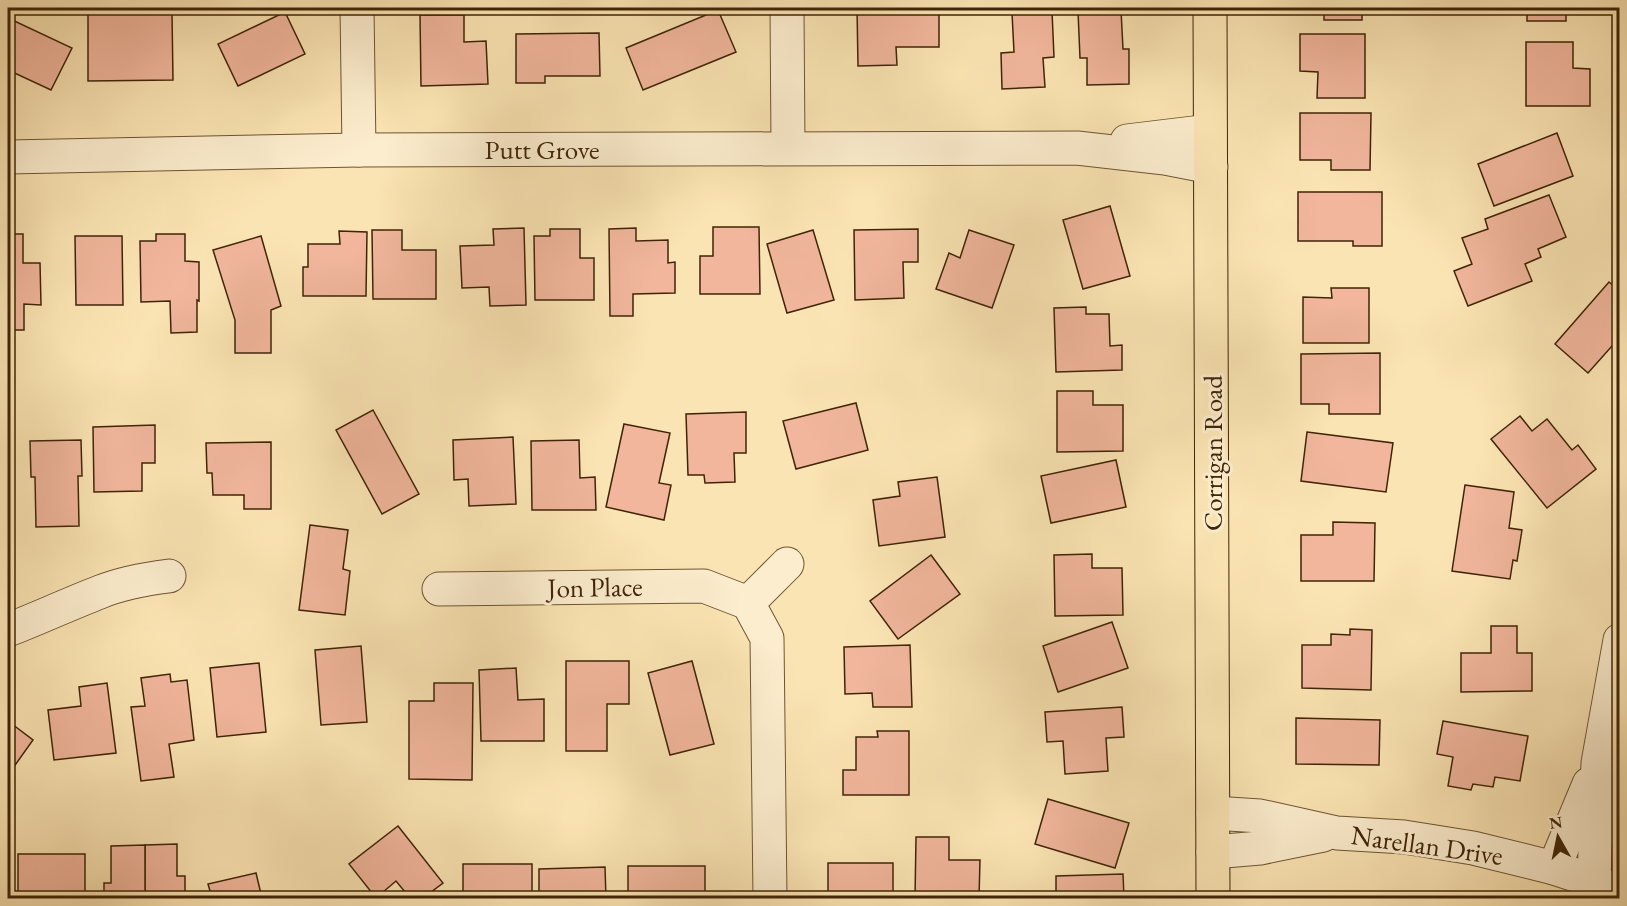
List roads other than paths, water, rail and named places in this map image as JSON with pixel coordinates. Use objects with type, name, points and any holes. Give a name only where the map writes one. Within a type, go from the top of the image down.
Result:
[{"type":"main road","name":"Corrigan Road","points":[[1210,8],[1213,898]]},
{"type":"street","points":[[357,8],[359,150]]},
{"type":"street","points":[[787,8],[788,148]]},
{"type":"street","name":"Putt Grove","points":[[1077,148],[1210,131]]},
{"type":"street","name":"Putt Grove","points":[[8,157],[359,150],[1077,148],[1165,158],[1211,166]]},
{"type":"street","points":[[770,898],[768,638],[748,603],[787,564]]},
{"type":"street","points":[[8,630],[101,591],[135,581],[169,576]]},
{"type":"street","name":"Jon Place","points":[[439,589],[704,586],[748,603]]},
{"type":"street","points":[[1554,868],[1572,830],[1598,763],[1620,640]]},
{"type":"street","points":[[1598,763],[1607,887]]},
{"type":"street","name":"Narellan Drive","points":[[1213,813],[1260,816],[1336,832],[1416,839],[1473,848],[1554,868],[1607,887]]},
{"type":"street","name":"Narellan Drive","points":[[1213,852],[1260,848],[1336,832]]}]
